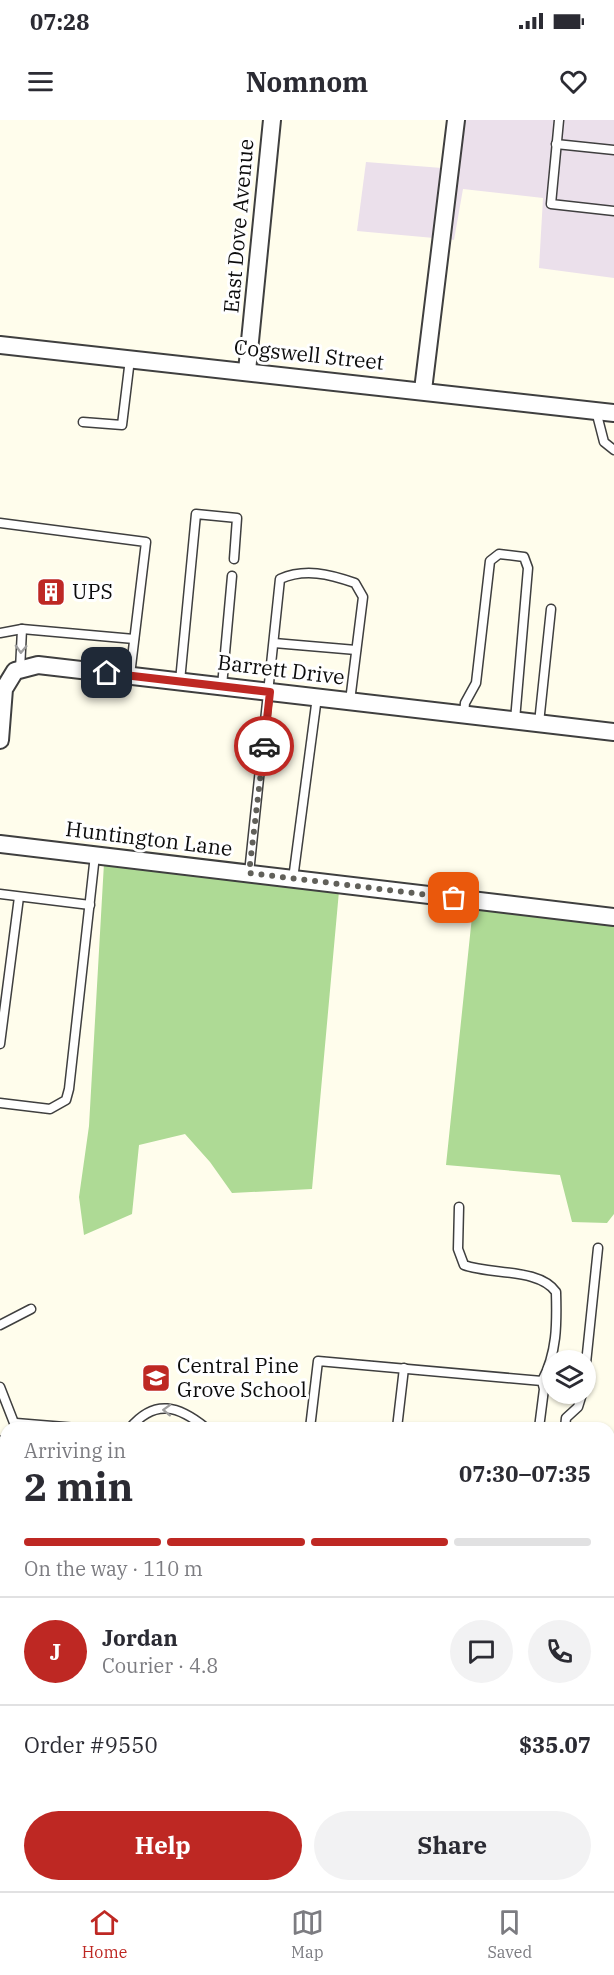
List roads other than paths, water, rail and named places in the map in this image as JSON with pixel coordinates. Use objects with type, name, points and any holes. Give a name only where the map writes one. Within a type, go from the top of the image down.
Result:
[{"type":"street","name":"East Dove Avenue","points":[[247,372],[272,120]]},
{"type":"street","points":[[423,390],[456,120]]},
{"type":"street","name":"Cogswell Street","points":[[0,345],[423,390],[614,413]]},
{"type":"street","name":"Barrett Drive","points":[[20,670],[38,665],[614,732]]},
{"type":"street","points":[[0,740],[4,690],[15,671],[20,670]]},
{"type":"street","name":"Huntington Lane","points":[[0,844],[614,917]]},
{"type":"lane","points":[[559,120],[551,204],[614,211]]},
{"type":"lane","points":[[556,144],[614,150]]},
{"type":"lane","points":[[82,422],[122,425],[130,359]]},
{"type":"lane","points":[[596,411],[604,442],[614,450]]},
{"type":"lane","points":[[180,681],[196,514],[237,518],[234,559]]},
{"type":"lane","points":[[0,523],[146,542],[130,675]]},
{"type":"lane","points":[[464,714],[465,703],[476,683],[490,561],[499,554],[524,557],[528,568],[515,720]]},
{"type":"lane","points":[[249,873],[270,692],[280,579],[295,572],[329,574],[355,583],[363,597],[350,701]]},
{"type":"lane","points":[[222,686],[232,576]]},
{"type":"lane","points":[[539,723],[551,609]]},
{"type":"lane","points":[[0,633],[22,629],[134,639]]},
{"type":"lane","points":[[20,670],[22,629]]},
{"type":"lane","points":[[274,643],[356,650]]},
{"type":"lane","points":[[293,879],[317,697]]},
{"type":"lane","points":[[0,1103],[50,1109],[60,1106],[66,1100],[95,855]]},
{"type":"lane","points":[[0,894],[90,905]]},
{"type":"lane","points":[[0,1044],[19,897]]},
{"type":"lane","points":[[459,1207],[458,1249],[464,1265],[475,1269],[543,1280],[556,1292],[557,1323],[553,1350]]},
{"type":"lane","points":[[587,1350],[598,1248]]},
{"type":"lane","points":[[0,1325],[31,1310]]},
{"type":"lane","points":[[311,1422],[318,1361],[542,1381]]},
{"type":"lane","points":[[399,1422],[404,1368]]},
{"type":"lane","points":[[0,1387],[15,1422]]},
{"type":"lane","points":[[540,1422],[542,1404]]},
{"type":"lane","points":[[566,1422],[566,1418],[579,1404]]},
{"type":"lane","points":[[135,1422],[138,1418],[159,1408],[180,1411],[197,1422]]},
{"type":"place","name":"UPS","points":[[51,592]]},
{"type":"place","name":"Central Pine Grove School","points":[[156,1378]]}]
